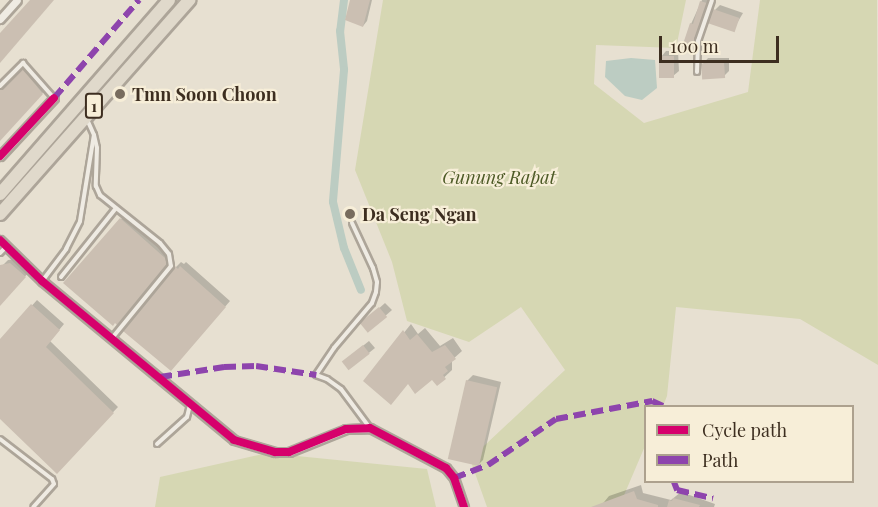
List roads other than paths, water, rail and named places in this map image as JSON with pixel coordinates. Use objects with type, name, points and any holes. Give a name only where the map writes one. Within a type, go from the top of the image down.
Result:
[{"type":"highway","name":"1","points":[[1,191],[169,0]]},
{"type":"highway","name":"1","points":[[0,214],[189,0]]},
{"type":"street","points":[[0,19],[17,0]]},
{"type":"street","points":[[0,156],[54,98]]},
{"type":"street","points":[[0,240],[42,281],[234,440],[275,452],[289,452],[346,429],[370,428],[446,468],[454,478],[464,507]]},
{"type":"lane","points":[[697,72],[698,41],[712,0]]},
{"type":"lane","points":[[0,86],[23,63],[54,98]]},
{"type":"lane","points":[[86,115],[97,148],[96,186],[100,195],[160,243],[169,254],[171,266],[111,338]]},
{"type":"lane","points":[[42,281],[66,249],[80,221],[94,135]]},
{"type":"lane","points":[[61,277],[116,208]]},
{"type":"lane","points":[[352,223],[373,268],[377,282],[376,292],[372,303],[334,348],[316,375],[327,379],[341,389],[370,428]]},
{"type":"lane","points":[[0,253],[6,246]]},
{"type":"lane","points":[[157,444],[187,417],[190,405]]},
{"type":"lane","points":[[0,440],[52,479],[54,484],[33,507]]},
{"type":"waterway","points":[[344,0],[340,31],[344,70],[333,202],[344,248],[361,290]]},
{"type":"place","name":"Tmn Soon Choon","points":[[120,94]]},
{"type":"place","name":"Da Seng Ngan","points":[[350,214]]},
{"type":"park label","name":"Gunung Rapat","points":[[499,177]]}]
